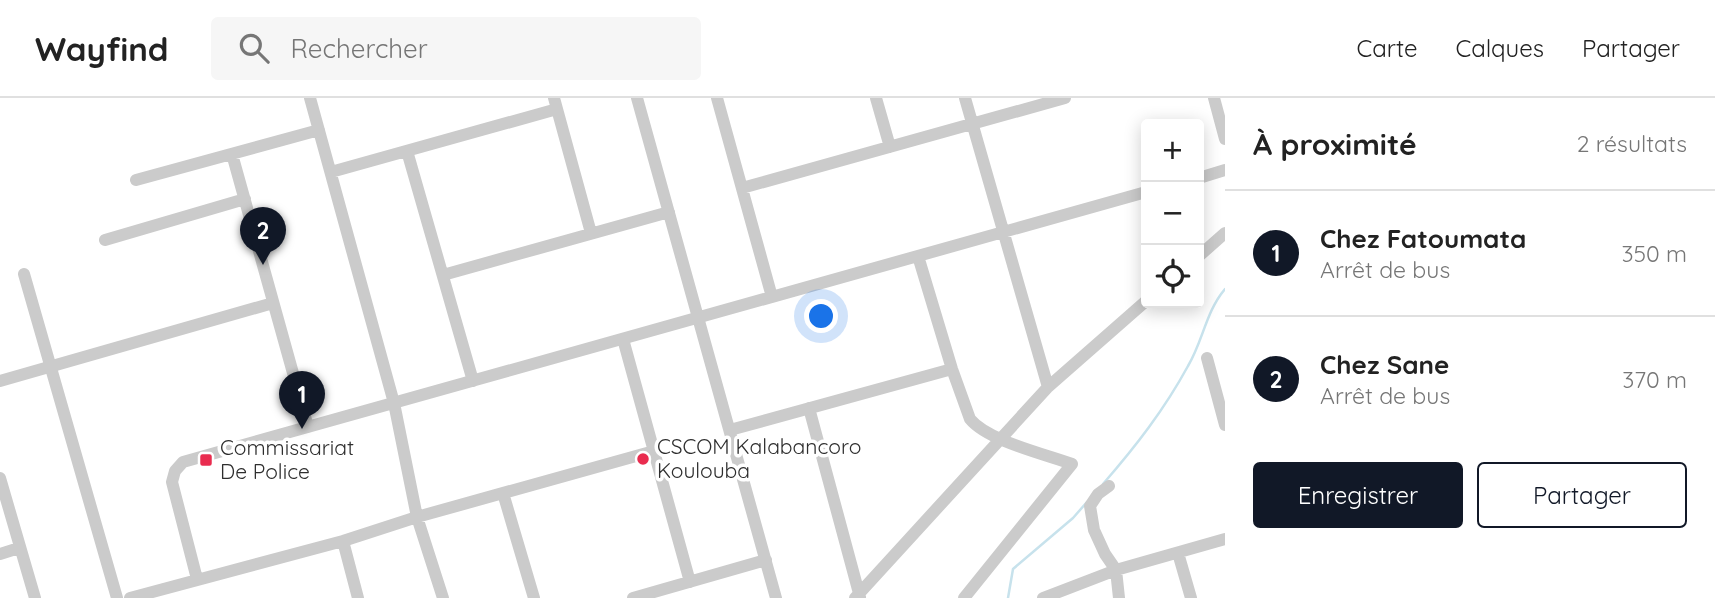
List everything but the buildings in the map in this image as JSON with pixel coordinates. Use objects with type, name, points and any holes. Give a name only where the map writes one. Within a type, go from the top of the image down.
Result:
[{"type":"street","points":[[310,98],[394,402],[417,517],[443,598]]},
{"type":"street","points":[[637,98],[776,598]]},
{"type":"street","points":[[717,98],[772,297]]},
{"type":"street","points":[[876,98],[890,147]]},
{"type":"street","points":[[965,98],[1048,387]]},
{"type":"street","points":[[742,188],[1065,98]]},
{"type":"street","points":[[1214,98],[1225,139]]},
{"type":"street","points":[[331,172],[555,104],[592,233]]},
{"type":"street","points":[[136,180],[319,130]]},
{"type":"street","points":[[407,151],[473,381]]},
{"type":"street","points":[[232,154],[307,427]]},
{"type":"street","points":[[1204,176],[1225,170]]},
{"type":"street","points":[[197,579],[172,482],[175,471],[183,462],[1141,193]]},
{"type":"street","points":[[104,240],[245,200]]},
{"type":"street","points":[[443,275],[669,212]]},
{"type":"street","points":[[1204,252],[1225,233]]},
{"type":"street","points":[[918,256],[951,369],[970,419],[975,425],[1000,439],[1072,464],[964,598]]},
{"type":"street","points":[[24,274],[117,598]]},
{"type":"street","points":[[0,381],[273,303]]},
{"type":"street","points":[[858,596],[1048,387],[1141,306]]},
{"type":"street","points":[[622,339],[690,582]]},
{"type":"street","points":[[1207,358],[1225,425]]},
{"type":"street","points":[[730,430],[951,369]]},
{"type":"street","points":[[809,408],[858,596]]},
{"type":"street","points":[[130,598],[343,541],[417,517],[653,451]]},
{"type":"street","points":[[0,478],[35,598]]},
{"type":"street","points":[[1109,486],[1098,494],[1090,506],[1094,530],[1116,570],[1119,598]]},
{"type":"street","points":[[503,493],[534,598]]},
{"type":"street","points":[[1044,598],[1116,570],[1225,540]]},
{"type":"street","points":[[343,541],[358,598]]},
{"type":"street","points":[[0,554],[19,548]]},
{"type":"street","points":[[1178,553],[1191,598]]},
{"type":"street","points":[[633,598],[766,560]]},
{"type":"waterway","points":[[1103,484],[1138,442],[1169,398],[1193,356],[1213,307],[1225,289]]},
{"type":"waterway","points":[[1008,598],[1013,569],[1073,518],[1087,502]]},
{"type":"place","name":"Chez Sane","points":[[263,265]]},
{"type":"place","name":"Chez Fatoumata","points":[[302,429]]},
{"type":"place","name":"CSCOM Kalabancoro Koulouba","points":[[643,459]]},
{"type":"place","name":"Commissariat De Police","points":[[206,460]]}]
